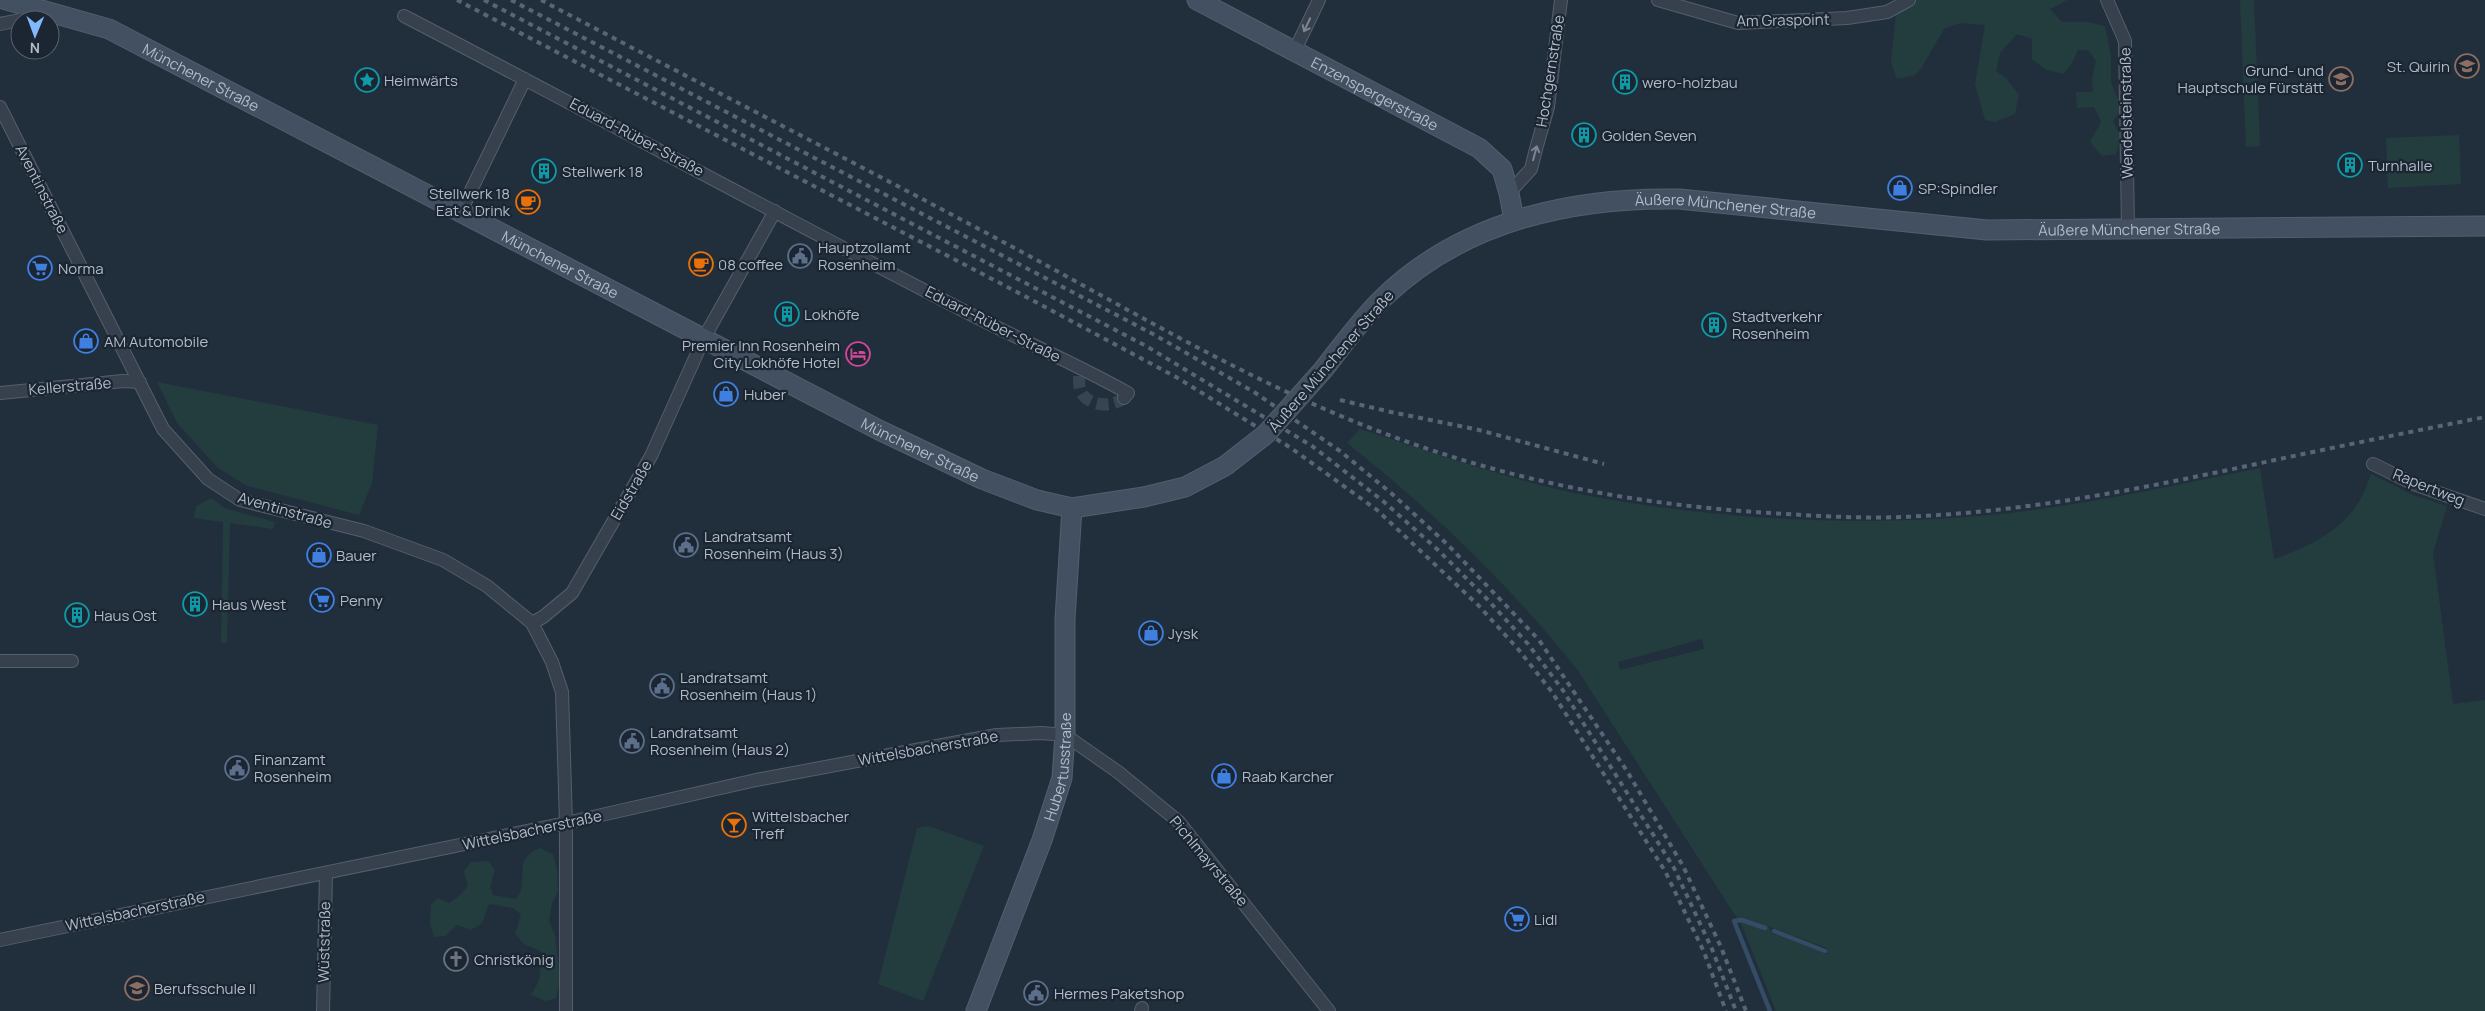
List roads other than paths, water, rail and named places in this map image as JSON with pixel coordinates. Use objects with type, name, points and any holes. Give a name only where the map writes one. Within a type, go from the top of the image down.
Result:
[{"type":"main road","name":"Münchener Straße","points":[[6,0],[38,10]]},
{"type":"main road","name":"Enzenspergerstraße","points":[[1197,0],[1479,148],[1502,169],[1514,220]]},
{"type":"main road","name":"Münchener Straße","points":[[60,16],[109,29],[461,210],[879,430],[982,480],[1036,500],[1072,508]]},
{"type":"main road","name":"Äußere Münchener Straße","points":[[1072,508],[1144,497],[1185,487],[1225,466],[1266,434],[1383,298],[1414,270],[1457,243],[1514,220],[1552,209],[1596,201],[1660,198],[1987,230],[2485,226]]},
{"type":"main road","name":"Hubertusstraße","points":[[976,1011],[1051,814],[1062,778],[1065,736],[1063,675],[1072,508]]},
{"type":"street","points":[[1295,50],[1319,0]]},
{"type":"street","name":"Hochgernstraße","points":[[1509,193],[1531,169],[1548,107],[1561,0]]},
{"type":"street","name":"Am Graspoint","points":[[1658,0],[1738,24],[1847,18],[1887,12],[1909,0]]},
{"type":"street","name":"Wendelsteinstraße","points":[[2107,0],[2125,41],[2128,229]]},
{"type":"street","name":"Eduard-Rüber-Straße","points":[[404,16],[1078,371],[1128,393],[1124,398]]},
{"type":"street","points":[[461,210],[525,79]]},
{"type":"street","name":"Aventinstraße","points":[[0,107],[163,429],[208,479],[240,500],[364,531],[443,560],[488,586],[532,622],[552,662],[562,692],[566,823],[566,1011]]},
{"type":"street","points":[[704,338],[774,211]]},
{"type":"street","name":"Eidstraße","points":[[532,622],[543,617],[572,593],[651,456],[704,338]]},
{"type":"street","name":"Kellerstraße","points":[[0,393],[123,381],[140,382]]},
{"type":"street","name":"Rapertweg","points":[[2373,464],[2416,485],[2485,509]]},
{"type":"street","points":[[0,661],[72,661]]},
{"type":"street","name":"Wittelsbacherstraße","points":[[0,940],[210,895],[326,874],[756,780],[997,736],[1041,733],[1065,736]]},
{"type":"street","name":"Pichlmayrstraße","points":[[1065,736],[1118,772],[1179,822],[1329,1011]]},
{"type":"street","name":"Wüststraße","points":[[323,1011],[326,874]]},
{"type":"waterway","points":[[1765,928],[1742,920],[1734,921],[1770,1011]]},
{"type":"waterway","points":[[1774,931],[1825,951]]},
{"type":"tunnel","points":[[1079,376],[1082,393],[1092,402],[1109,404],[1124,398]]},
{"type":"railway","points":[[457,0],[1176,377],[1291,448],[1377,510],[1478,605],[1518,649],[1552,692],[1665,871],[1704,952],[1726,1011]]},
{"type":"railway","points":[[484,0],[1146,346],[1312,446],[1383,501],[1438,550],[1487,599],[1528,644],[1562,689],[1674,868],[1712,949],[1736,1011]]},
{"type":"railway","points":[[511,0],[1153,334],[1254,392],[1340,451],[1391,493],[1447,544],[1539,640],[1627,771],[1683,866],[1721,947],[1746,1011]]},
{"type":"railway","points":[[541,0],[936,206],[1215,357],[1306,401],[1353,421],[1459,459],[1512,474],[1566,486],[1675,504],[1787,514],[1838,517],[1905,517],[1965,513],[2008,509],[2135,489],[2485,417]]},
{"type":"railway","points":[[1340,400],[1479,430],[1604,464]]},
{"type":"place","name":"St. Quirin","points":[[2467,66]]},
{"type":"place","name":"Grund- und Hauptschule Fürstätt","points":[[2341,79]]},
{"type":"place","name":"Heimwärts","points":[[367,80]]},
{"type":"place","name":"wero-holzbau","points":[[1625,82]]},
{"type":"place","name":"Golden Seven","points":[[1584,135]]},
{"type":"place","name":"Turnhalle","points":[[2350,165]]},
{"type":"place","name":"Stellwerk 18","points":[[544,171]]},
{"type":"place","name":"SP:Spindler","points":[[1900,188]]},
{"type":"place","name":"Stellwerk 18 Eat & Drink","points":[[528,202]]},
{"type":"place","name":"Hauptzollamt Rosenheim","points":[[800,256]]},
{"type":"place","name":"08 coffee","points":[[701,264]]},
{"type":"place","name":"Norma","points":[[40,268]]},
{"type":"place","name":"Lokhöfe","points":[[787,314]]},
{"type":"place","name":"Stadtverkehr Rosenheim","points":[[1714,325]]},
{"type":"place","name":"AM Automobile","points":[[86,341]]},
{"type":"place","name":"Premier Inn Rosenheim City Lokhöfe Hotel","points":[[858,354]]},
{"type":"place","name":"Huber","points":[[726,394]]},
{"type":"place","name":"Landratsamt Rosenheim (Haus 3)","points":[[686,545]]},
{"type":"place","name":"Bauer","points":[[319,555]]},
{"type":"place","name":"Penny","points":[[322,600]]},
{"type":"place","name":"Haus West","points":[[195,604]]},
{"type":"place","name":"Haus Ost","points":[[77,615]]},
{"type":"place","name":"Jysk","points":[[1151,633]]},
{"type":"place","name":"Landratsamt Rosenheim (Haus 1)","points":[[662,686]]},
{"type":"place","name":"Landratsamt Rosenheim (Haus 2)","points":[[632,741]]},
{"type":"place","name":"Finanzamt Rosenheim","points":[[237,768]]},
{"type":"place","name":"Raab Karcher","points":[[1224,776]]},
{"type":"place","name":"Wittelsbacher Treff","points":[[734,825]]},
{"type":"place","name":"Lidl","points":[[1517,919]]},
{"type":"place","name":"Christkönig","points":[[456,959]]},
{"type":"place","name":"Berufsschule II","points":[[137,988]]},
{"type":"place","name":"Hermes Paketshop","points":[[1036,993]]}]
